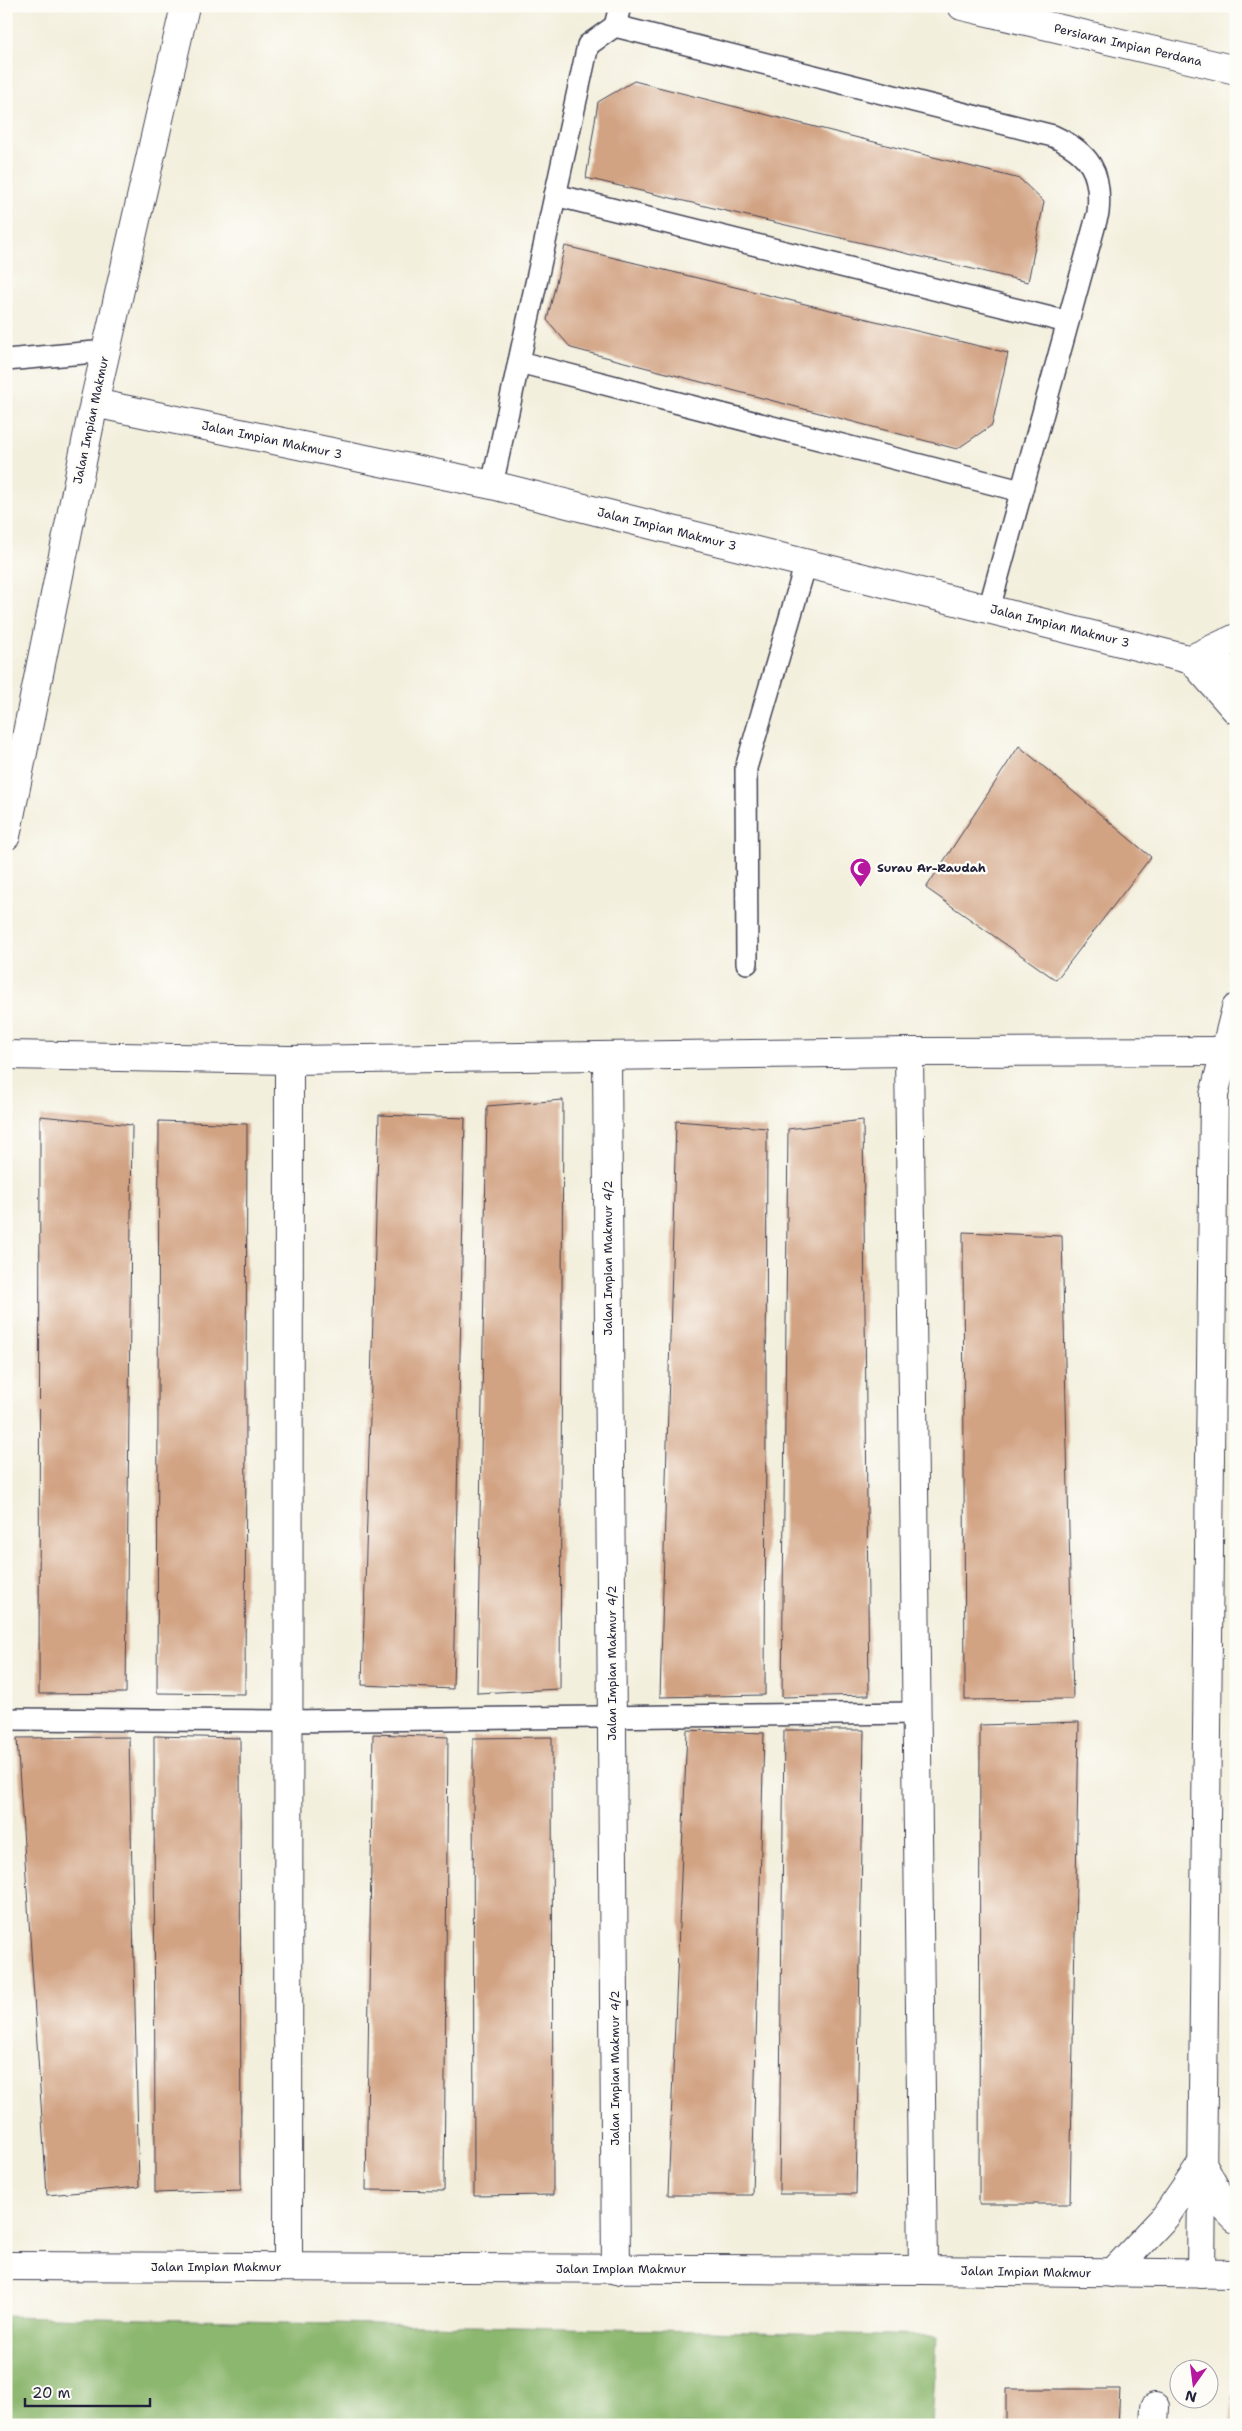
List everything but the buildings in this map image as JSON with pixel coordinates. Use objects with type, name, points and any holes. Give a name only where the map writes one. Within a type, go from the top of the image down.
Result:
[{"type":"street","name":"Jalan Impian Makmur","points":[[6,836],[94,403],[185,6]]},
{"type":"street","name":"Persiaran Impian Perdana","points":[[962,6],[1236,70]]},
{"type":"street","name":"Jalan Impian Makmur 3","points":[[94,403],[492,485],[1236,671]]},
{"type":"street","points":[[1236,638],[1191,659],[1236,710]]},
{"type":"street","points":[[1201,2274],[1214,1095],[1236,1008]]},
{"type":"street","points":[[6,1055],[290,1060],[909,1052],[1225,1051]]},
{"type":"street","points":[[909,1052],[922,2270]]},
{"type":"street","name":"Jalan Impian Makmur 4/2","points":[[607,1057],[616,2270]]},
{"type":"street","points":[[288,2267],[290,1060]]},
{"type":"street","points":[[1202,2163],[1228,2211],[1236,2219]]},
{"type":"street","points":[[1112,2273],[1165,2217],[1202,2163]]},
{"type":"street","name":"Jalan Impian Makmur","points":[[6,2266],[922,2270],[1236,2274]]},
{"type":"lane","points":[[492,485],[588,44],[617,16],[1052,136],[1071,144],[1086,157],[1096,174],[1100,194],[1098,213],[989,609]]},
{"type":"lane","points":[[555,196],[1068,322]]},
{"type":"lane","points":[[6,360],[106,351]]},
{"type":"lane","points":[[519,362],[1021,491]]},
{"type":"lane","points":[[746,963],[746,768],[806,563]]},
{"type":"lane","points":[[6,1719],[288,1720],[916,1713]]},
{"type":"green space","points":[[6,2316],[937,2336],[932,2425],[6,2425]]},
{"type":"place","name":"Surau Ar-Raudah","points":[[861,887]]}]
